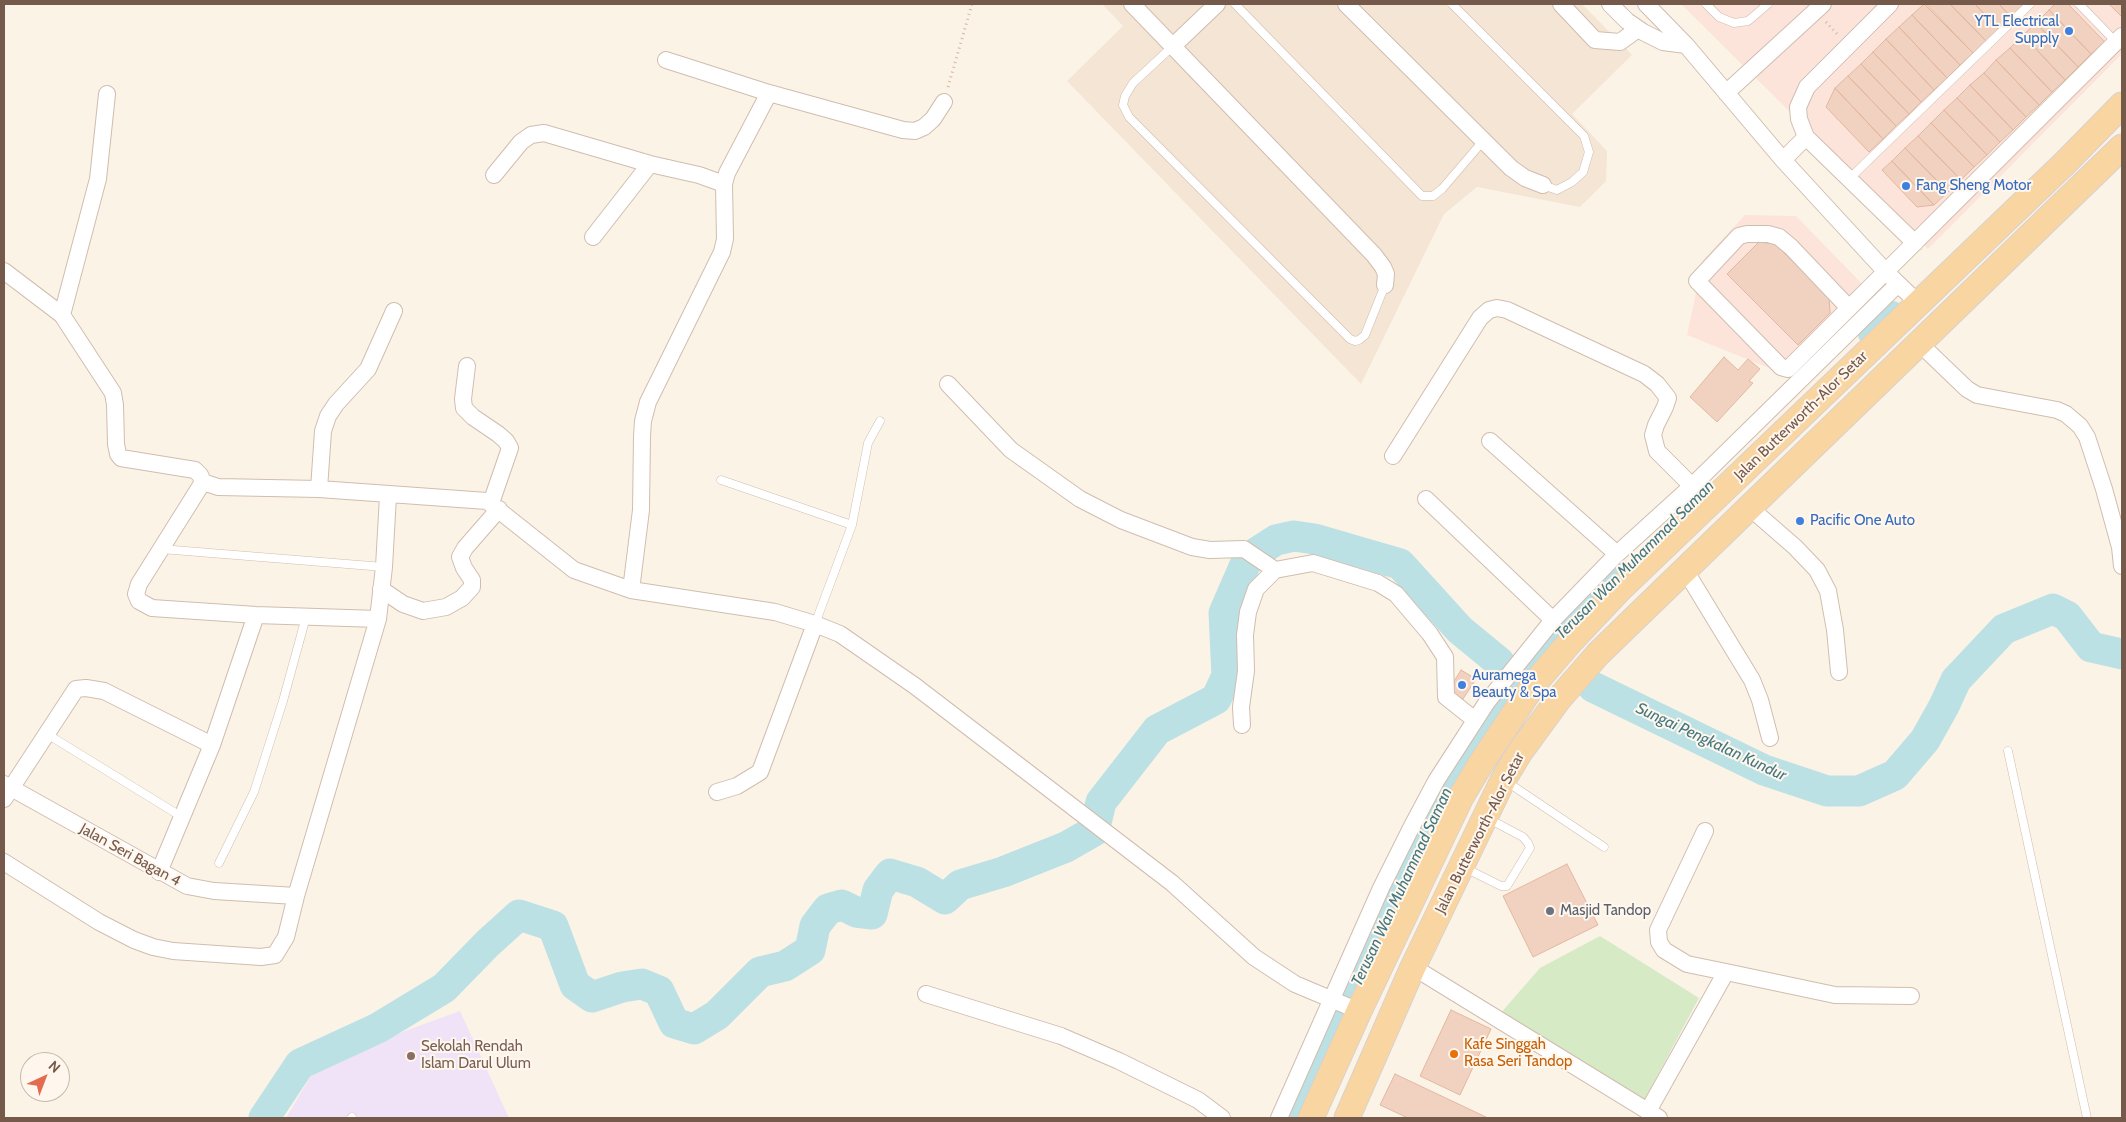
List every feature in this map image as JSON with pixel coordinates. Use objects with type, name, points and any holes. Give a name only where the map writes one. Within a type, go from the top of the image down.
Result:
[{"type":"main road","name":"Jalan Butterworth-Alor Setar","points":[[1311,1118],[1359,1012],[1461,798],[1534,684],[1620,589],[2064,164],[2122,104]]},
{"type":"main road","name":"Jalan Butterworth-Alor Setar","points":[[1347,1118],[1413,967],[1503,780],[1520,752],[1558,700],[1598,654],[2122,147]]},
{"type":"street","points":[[1132,4],[1374,255],[1383,266],[1386,274],[1385,285]]},
{"type":"street","points":[[1173,46],[1217,4]]},
{"type":"street","points":[[1346,4],[1511,168],[1525,178],[1543,185]]},
{"type":"street","points":[[1561,4],[1595,40],[1620,42],[1638,28]]},
{"type":"street","points":[[1610,4],[1627,21],[1663,42],[1686,46]]},
{"type":"street","points":[[1646,4],[1686,46],[1783,160],[1886,272],[1919,304]]},
{"type":"street","points":[[1890,4],[1808,87],[1798,107],[1799,119],[1806,137],[1848,180],[1915,243]]},
{"type":"street","points":[[1726,93],[1820,7]]},
{"type":"street","points":[[1849,308],[1779,237],[1747,234],[1738,236],[1697,280],[1781,367],[1788,369],[2119,39]]},
{"type":"street","points":[[666,60],[769,93],[903,130],[915,131],[924,127],[933,119],[944,102]]},
{"type":"street","points":[[631,590],[642,510],[643,421],[655,386],[722,252],[726,224],[724,184],[732,159],[769,93]]},
{"type":"street","points":[[62,315],[98,179],[107,94]]},
{"type":"street","points":[[494,176],[521,142],[531,135],[544,132],[650,164],[699,175],[724,184]]},
{"type":"street","points":[[1783,160],[1806,137]]},
{"type":"street","points":[[593,237],[650,164]]},
{"type":"street","points":[[4,271],[62,315],[112,393],[115,405],[116,444],[121,458],[194,470],[200,475],[203,482],[218,487],[319,489],[495,506],[574,570],[631,590],[775,612],[840,634],[915,686],[1172,883],[1254,957],[1295,984],[1359,1012]]},
{"type":"street","points":[[1279,1118],[1331,1000],[1411,828],[1436,781],[1475,720],[1520,658],[1553,620],[1617,554],[1692,486],[1898,284]]},
{"type":"street","points":[[1393,456],[1480,318],[1489,310],[1497,308],[1507,310],[1644,374],[1657,384],[1668,398],[1666,407],[1653,435],[1657,451],[1692,486]]},
{"type":"street","points":[[319,489],[323,431],[328,416],[336,404],[368,369],[394,312]]},
{"type":"street","points":[[1920,344],[1967,389],[1977,395],[2057,410],[2066,414],[2080,426],[2087,437],[2104,490],[2120,547],[2122,566]]},
{"type":"street","points":[[1807,350],[1819,362]]},
{"type":"street","points":[[381,589],[402,604],[423,612],[446,607],[462,598],[472,587],[472,580],[464,568],[460,557],[495,506],[510,448],[506,441],[498,434],[473,417],[464,408],[463,399],[467,366]]},
{"type":"street","points":[[948,384],[1012,450],[1080,499],[1121,520],[1192,547],[1210,550],[1244,549],[1273,568],[1313,563],[1378,583],[1396,594],[1430,634],[1444,657],[1446,697],[1475,720]]},
{"type":"street","points":[[1490,441],[1617,554]]},
{"type":"street","points":[[203,482],[139,584],[136,594],[139,601],[152,608],[256,615],[378,619]]},
{"type":"street","points":[[4,862],[99,922],[125,936],[153,947],[173,951],[261,957],[275,954],[286,937],[296,896],[378,619],[384,567],[388,496]]},
{"type":"street","points":[[1426,500],[1553,620]]},
{"type":"street","points":[[1749,507],[1795,546],[1817,570],[1828,591],[1835,630],[1839,672]]},
{"type":"street","points":[[1242,725],[1241,707],[1246,671],[1245,635],[1248,612],[1256,589],[1273,568]]},
{"type":"street","points":[[1685,570],[1752,680],[1760,700],[1770,738]]},
{"type":"street","points":[[159,872],[212,745],[256,615]]},
{"type":"street","points":[[717,792],[737,786],[760,772],[815,624]]},
{"type":"street","points":[[6,791],[47,734],[76,689],[86,688],[104,692],[212,745]]},
{"type":"street","name":"Jalan Seri Bagan 4","points":[[6,791],[186,886],[214,891],[296,896]]},
{"type":"street","points":[[1704,831],[1658,930],[1659,942],[1664,950],[1687,964],[1835,996],[1911,996]]},
{"type":"street","points":[[1413,967],[1653,1114],[1726,972]]},
{"type":"street","points":[[926,994],[1061,1036],[1111,1057],[1198,1100],[1222,1118]]},
{"type":"lane","points":[[1235,4],[1422,196],[1433,196],[1442,189],[1482,141]]},
{"type":"lane","points":[[1452,4],[1584,136],[1590,152],[1583,172],[1572,182],[1557,190],[1543,185]]},
{"type":"lane","points":[[1706,4],[1720,17],[1734,23],[1748,21],[1768,4]]},
{"type":"lane","points":[[1848,180],[2030,4]]},
{"type":"lane","points":[[2078,4],[2119,39]]},
{"type":"lane","points":[[1173,46],[1133,83],[1125,96],[1123,104],[1129,118],[1350,339],[1360,340],[1364,335],[1385,285]]},
{"type":"lane","points":[[815,624],[852,525],[868,443],[880,421]]},
{"type":"lane","points":[[721,480],[852,525]]},
{"type":"lane","points":[[161,549],[384,567]]},
{"type":"lane","points":[[219,863],[254,792],[283,701],[306,617]]},
{"type":"lane","points":[[47,734],[182,816]]},
{"type":"lane","points":[[2008,751],[2087,1118]]},
{"type":"lane","points":[[1503,780],[1604,847]]},
{"type":"lane","points":[[1461,866],[1501,886],[1507,886],[1530,848],[1522,837],[1485,817]]},
{"type":"path","points":[[944,102],[972,4]]},
{"type":"path","points":[[1820,7],[1848,46]]},
{"type":"shaded area","points":[[1102,4],[1582,4],[1632,55],[1572,114],[1607,151],[1606,181],[1580,207],[1477,187],[1444,214],[1361,384],[1067,81],[1123,26]]},
{"type":"shaded area","points":[[1681,4],[2122,4],[2122,54],[1928,249]]},
{"type":"shaded area","points":[[1745,215],[1796,216],[1874,296],[1794,378],[1687,335],[1703,260]]},
{"type":"shaded area","name":"Sekolah Rendah Islam Darul Ulum","points":[[460,1011],[509,1118],[286,1118],[315,1069],[369,1044]]},
{"type":"green space","points":[[1600,936],[1699,998],[1642,1104],[1499,1015],[1540,968]]},
{"type":"building","points":[[1924,4],[1973,53],[1960,65],[1912,15]]},
{"type":"building","points":[[1926,4],[1950,4],[1986,41],[1973,53]]},
{"type":"building","points":[[1950,4],[1975,4],[1998,29],[1986,41]]},
{"type":"building","points":[[1975,4],[1999,4],[2011,17],[1998,29]]},
{"type":"building","points":[[1999,4],[2023,4],[2024,5],[2011,17]]},
{"type":"building","points":[[2055,4],[2068,4],[2105,42],[2091,54],[2049,10]]},
{"type":"building","points":[[2109,4],[2122,4],[2122,17]]},
{"type":"building","points":[[2049,10],[2091,54],[2078,67],[2036,23]]},
{"type":"building","points":[[1912,15],[1960,65],[1947,78],[1899,27]]},
{"type":"building","points":[[2036,23],[2078,67],[2065,80],[2023,35]]},
{"type":"building","points":[[1899,27],[1947,78],[1934,90],[1886,39]]},
{"type":"building","points":[[2023,35],[2065,80],[2052,92],[2010,48]]},
{"type":"building","points":[[1886,39],[1934,90],[1921,102],[1873,52]]},
{"type":"building","points":[[2010,48],[2052,92],[2039,105],[1996,60]]},
{"type":"building","points":[[1873,52],[1921,102],[1909,114],[1861,64]]},
{"type":"building","points":[[1996,60],[2039,105],[2026,117],[1984,73]]},
{"type":"building","points":[[1861,64],[1909,114],[1896,126],[1848,76]]},
{"type":"building","points":[[1984,73],[2026,117],[2013,130],[1970,85]]},
{"type":"building","points":[[1848,76],[1896,126],[1883,139],[1835,88]]},
{"type":"building","points":[[1970,85],[2013,130],[2000,142],[1957,98]]},
{"type":"building","points":[[1835,88],[1883,139],[1869,152],[1826,107]]},
{"type":"building","points":[[1957,98],[2000,142],[1987,155],[1944,110]]},
{"type":"building","points":[[1944,110],[1987,155],[1974,167],[1931,123]]},
{"type":"building","points":[[1931,123],[1974,167],[1961,180],[1918,136]]},
{"type":"building","points":[[1918,136],[1961,180],[1948,192],[1905,148]]},
{"type":"building","points":[[1905,148],[1948,192],[1934,205],[1892,161]]},
{"type":"building","points":[[1892,161],[1934,205],[1917,207],[1882,170]]},
{"type":"building","points":[[1759,242],[1775,244],[1829,297],[1830,313],[1798,345],[1727,274]]},
{"type":"building","points":[[1724,357],[1738,370],[1748,359],[1760,369],[1749,381],[1753,383],[1717,422],[1690,397]]},
{"type":"building","name":"Auramega Beauty & Spa","points":[[1461,670],[1476,679],[1463,699],[1448,691]]},
{"type":"building","name":"Masjid Tandop","points":[[1567,864],[1598,925],[1533,957],[1503,896]]},
{"type":"building","points":[[1451,1010],[1491,1029],[1460,1095],[1420,1076]]},
{"type":"building","points":[[1395,1074],[1488,1118],[1408,1118],[1380,1105]]},
{"type":"waterway","name":"Terusan Wan Muhammad Saman","points":[[1867,335],[1893,310]]},
{"type":"waterway","name":"Sungai Pengkalan Kundur","points":[[264,1118],[300,1064],[378,1028],[444,988],[488,943],[519,915],[553,926],[575,985],[592,997],[622,987],[642,984],[659,991],[674,1023],[694,1029],[717,1015],[760,972],[785,966],[810,950],[815,926],[828,909],[842,905],[856,912],[872,914],[878,890],[890,874],[917,882],[945,899],[960,885],[1003,872],[1066,847],[1094,831],[1101,802],[1157,730],[1216,699],[1227,676],[1224,613],[1248,558],[1276,540],[1294,536],[1314,539],[1400,564],[1460,630],[1499,662]]},
{"type":"waterway","name":"Terusan Wan Muhammad Saman","points":[[1296,1118],[1440,797],[1470,749],[1504,702],[1568,623],[1623,570]]},
{"type":"waterway","name":"Sungai Pengkalan Kundur","points":[[1593,687],[1764,770],[1827,791],[1859,791],[1895,775],[1925,740],[1956,680],[2004,629],[2053,609],[2067,616],[2091,647],[2122,654]]},
{"type":"place","name":"YTL Electrical Supply","points":[[2069,31]]},
{"type":"place","name":"Fang Sheng Motor","points":[[1906,186]]},
{"type":"place","name":"Pacific One Auto","points":[[1800,521]]},
{"type":"place","name":"Auramega Beauty & Spa","points":[[1462,685]]},
{"type":"place","name":"Masjid Tandop","points":[[1550,911]]},
{"type":"place","name":"Kafe Singgah Rasa Seri Tandop","points":[[1454,1054]]},
{"type":"place","name":"Sekolah Rendah Islam Darul Ulum","points":[[411,1056]]}]
